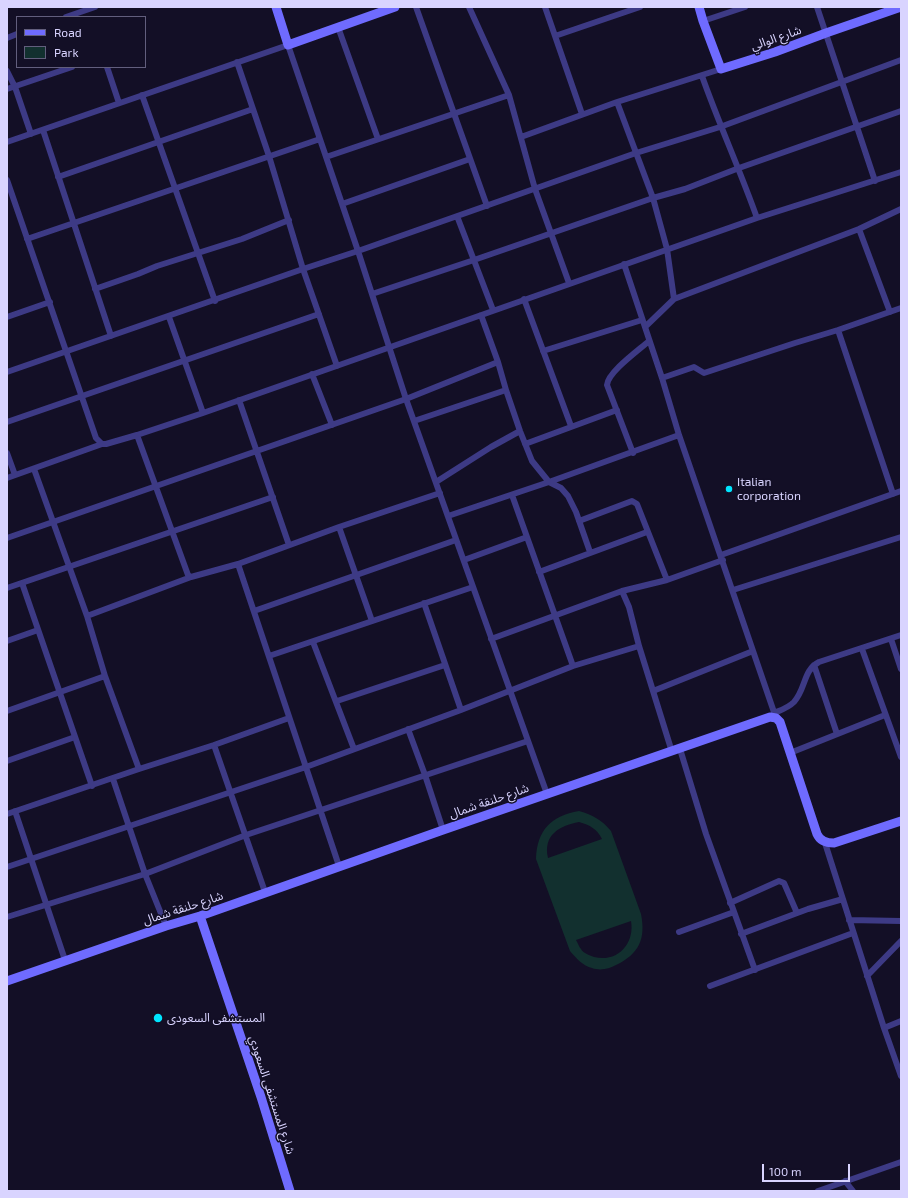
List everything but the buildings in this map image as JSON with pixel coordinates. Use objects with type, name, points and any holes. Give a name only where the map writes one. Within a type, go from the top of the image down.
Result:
[{"type":"street","points":[[70,16],[85,12],[95,7]]},
{"type":"street","points":[[276,7],[406,399],[547,794]]},
{"type":"street","points":[[7,142],[288,45],[338,27],[381,9],[395,7]]},
{"type":"street","points":[[416,7],[487,206]]},
{"type":"street","points":[[469,7],[508,95],[535,189],[569,284]]},
{"type":"street","points":[[545,7],[582,114]]},
{"type":"street","points":[[555,36],[640,7]]},
{"type":"street","points":[[521,137],[617,102],[720,69],[699,7]]},
{"type":"street","points":[[703,21],[746,7]]},
{"type":"street","points":[[817,7],[875,181]]},
{"type":"street","name":"شارع الوالي","points":[[720,69],[775,52],[901,7]]},
{"type":"street","points":[[338,27],[378,139]]},
{"type":"street","points":[[7,372],[215,301],[636,153],[720,127],[901,60]]},
{"type":"street","points":[[237,62],[270,156],[303,269],[337,366]]},
{"type":"street","points":[[7,89],[69,68]]},
{"type":"street","points":[[107,68],[119,103]]},
{"type":"street","points":[[7,71],[15,86],[31,134]]},
{"type":"street","points":[[702,76],[720,127],[739,168],[757,218]]},
{"type":"street","points":[[142,95],[215,301]]},
{"type":"street","points":[[326,157],[508,95]]},
{"type":"street","points":[[617,102],[653,198],[667,249],[674,300]]},
{"type":"street","points":[[58,177],[253,109]]},
{"type":"street","points":[[372,294],[653,198],[685,189],[739,168],[901,111]]},
{"type":"street","points":[[43,130],[111,336]]},
{"type":"street","points":[[27,239],[320,139]]},
{"type":"street","points":[[342,204],[470,159]]},
{"type":"street","points":[[7,478],[102,444],[137,435],[203,413],[757,218],[901,172]]},
{"type":"street","points":[[7,180],[96,438],[102,444]]},
{"type":"street","points":[[645,327],[674,300],[859,229],[900,211]]},
{"type":"street","points":[[457,216],[493,310]]},
{"type":"street","points":[[95,289],[242,239],[289,220]]},
{"type":"street","points":[[859,229],[890,312]]},
{"type":"street","points":[[624,264],[650,340],[679,435],[775,715],[780,722],[818,837],[825,843],[867,976],[901,1076]]},
{"type":"street","points":[[524,299],[571,426]]},
{"type":"street","points":[[7,317],[50,302]]},
{"type":"street","points":[[662,378],[694,367],[704,373],[901,308]]},
{"type":"street","points":[[7,422],[319,314]]},
{"type":"street","points":[[481,315],[520,431],[532,461],[549,482],[561,488],[568,496],[590,552]]},
{"type":"street","points":[[169,317],[203,413]]},
{"type":"street","points":[[543,351],[642,320]]},
{"type":"street","points":[[838,330],[893,494]]},
{"type":"street","points":[[633,453],[607,385],[607,380],[613,372],[650,340]]},
{"type":"street","points":[[7,538],[406,399],[498,362]]},
{"type":"street","points":[[312,374],[332,425]]},
{"type":"street","points":[[414,421],[506,390]]},
{"type":"street","points":[[239,400],[289,546]]},
{"type":"street","points":[[525,444],[617,410]]},
{"type":"street","points":[[436,482],[520,431]]},
{"type":"street","points":[[137,435],[173,532],[186,572],[191,577]]},
{"type":"street","points":[[448,516],[633,453],[679,435]]},
{"type":"street","points":[[7,452],[15,475]]},
{"type":"street","points":[[34,469],[87,616],[105,676],[139,769]]},
{"type":"street","points":[[492,639],[554,615],[622,592],[667,580],[901,491]]},
{"type":"street","points":[[87,616],[191,577],[238,564],[339,527],[440,493]]},
{"type":"street","points":[[512,495],[573,666]]},
{"type":"street","points":[[7,588],[273,497]]},
{"type":"street","points":[[579,521],[632,501],[637,504],[667,580]]},
{"type":"street","points":[[339,527],[372,621]]},
{"type":"street","points":[[539,572],[647,532]]},
{"type":"street","points":[[464,560],[527,537]]},
{"type":"street","points":[[733,590],[901,537]]},
{"type":"street","points":[[254,611],[456,540]]},
{"type":"street","points":[[238,564],[339,866]]},
{"type":"street","points":[[22,583],[92,786]]},
{"type":"street","points":[[269,656],[473,587]]},
{"type":"street","points":[[622,592],[629,607],[653,691],[755,970]]},
{"type":"street","points":[[424,603],[461,710]]},
{"type":"street","points":[[7,641],[38,630]]},
{"type":"street","points":[[775,715],[788,707],[794,701],[799,694],[810,668],[814,665],[901,635]]},
{"type":"street","points":[[890,639],[901,669]]},
{"type":"street","points":[[313,642],[337,701],[354,749]]},
{"type":"street","points":[[7,867],[32,860],[306,767],[461,710],[573,666],[639,646]]},
{"type":"street","points":[[862,649],[901,757]]},
{"type":"street","points":[[653,691],[753,651]]},
{"type":"street","points":[[337,701],[445,665]]},
{"type":"street","points":[[814,665],[837,734]]},
{"type":"street","points":[[7,711],[105,676]]},
{"type":"street","name":"شارع حلنقة شمال","points":[[7,980],[166,926],[200,916],[339,866],[592,778],[676,751],[775,715]]},
{"type":"street","points":[[790,753],[885,715]]},
{"type":"street","points":[[7,814],[214,745],[289,718]]},
{"type":"street","points":[[408,729],[443,830]]},
{"type":"street","points":[[7,761],[75,737]]},
{"type":"street","points":[[7,917],[145,874],[246,835],[528,741]]},
{"type":"street","points":[[214,745],[266,892]]},
{"type":"street","points":[[113,779],[145,874],[166,926]]},
{"type":"street","points":[[15,811],[65,960]]},
{"type":"street","points":[[825,843],[834,843],[901,821]]},
{"type":"street","points":[[730,903],[780,881],[784,884],[797,913]]},
{"type":"street","points":[[741,934],[797,913],[843,899]]},
{"type":"street","points":[[679,932],[734,912]]},
{"type":"street","name":"شارع المستشفى السعودي","points":[[200,916],[261,1097],[290,1191]]},
{"type":"street","points":[[849,920],[901,921]]},
{"type":"street","points":[[710,986],[853,932]]},
{"type":"street","points":[[867,976],[901,941]]},
{"type":"street","points":[[884,1028],[901,1021]]},
{"type":"street","points":[[818,1191],[901,1162]]},
{"type":"street","points":[[845,1181],[853,1191]]},
{"type":"green space","points":[[579,811],[589,814],[601,821],[611,831],[641,914],[642,931],[639,945],[624,961],[607,968],[595,969],[589,967],[580,961],[570,951],[536,859],[539,840],[547,826],[553,821],[569,813]],"holes":[[[579,822],[593,828],[602,839],[548,858],[548,843],[554,833],[565,826]],[[631,921],[632,929],[627,944],[623,950],[610,957],[602,958],[586,954],[576,940]]]},
{"type":"place","name":"Italian corporation","points":[[729,489]]},
{"type":"place","name":"المستشفى السعودى","points":[[158,1018]]}]
